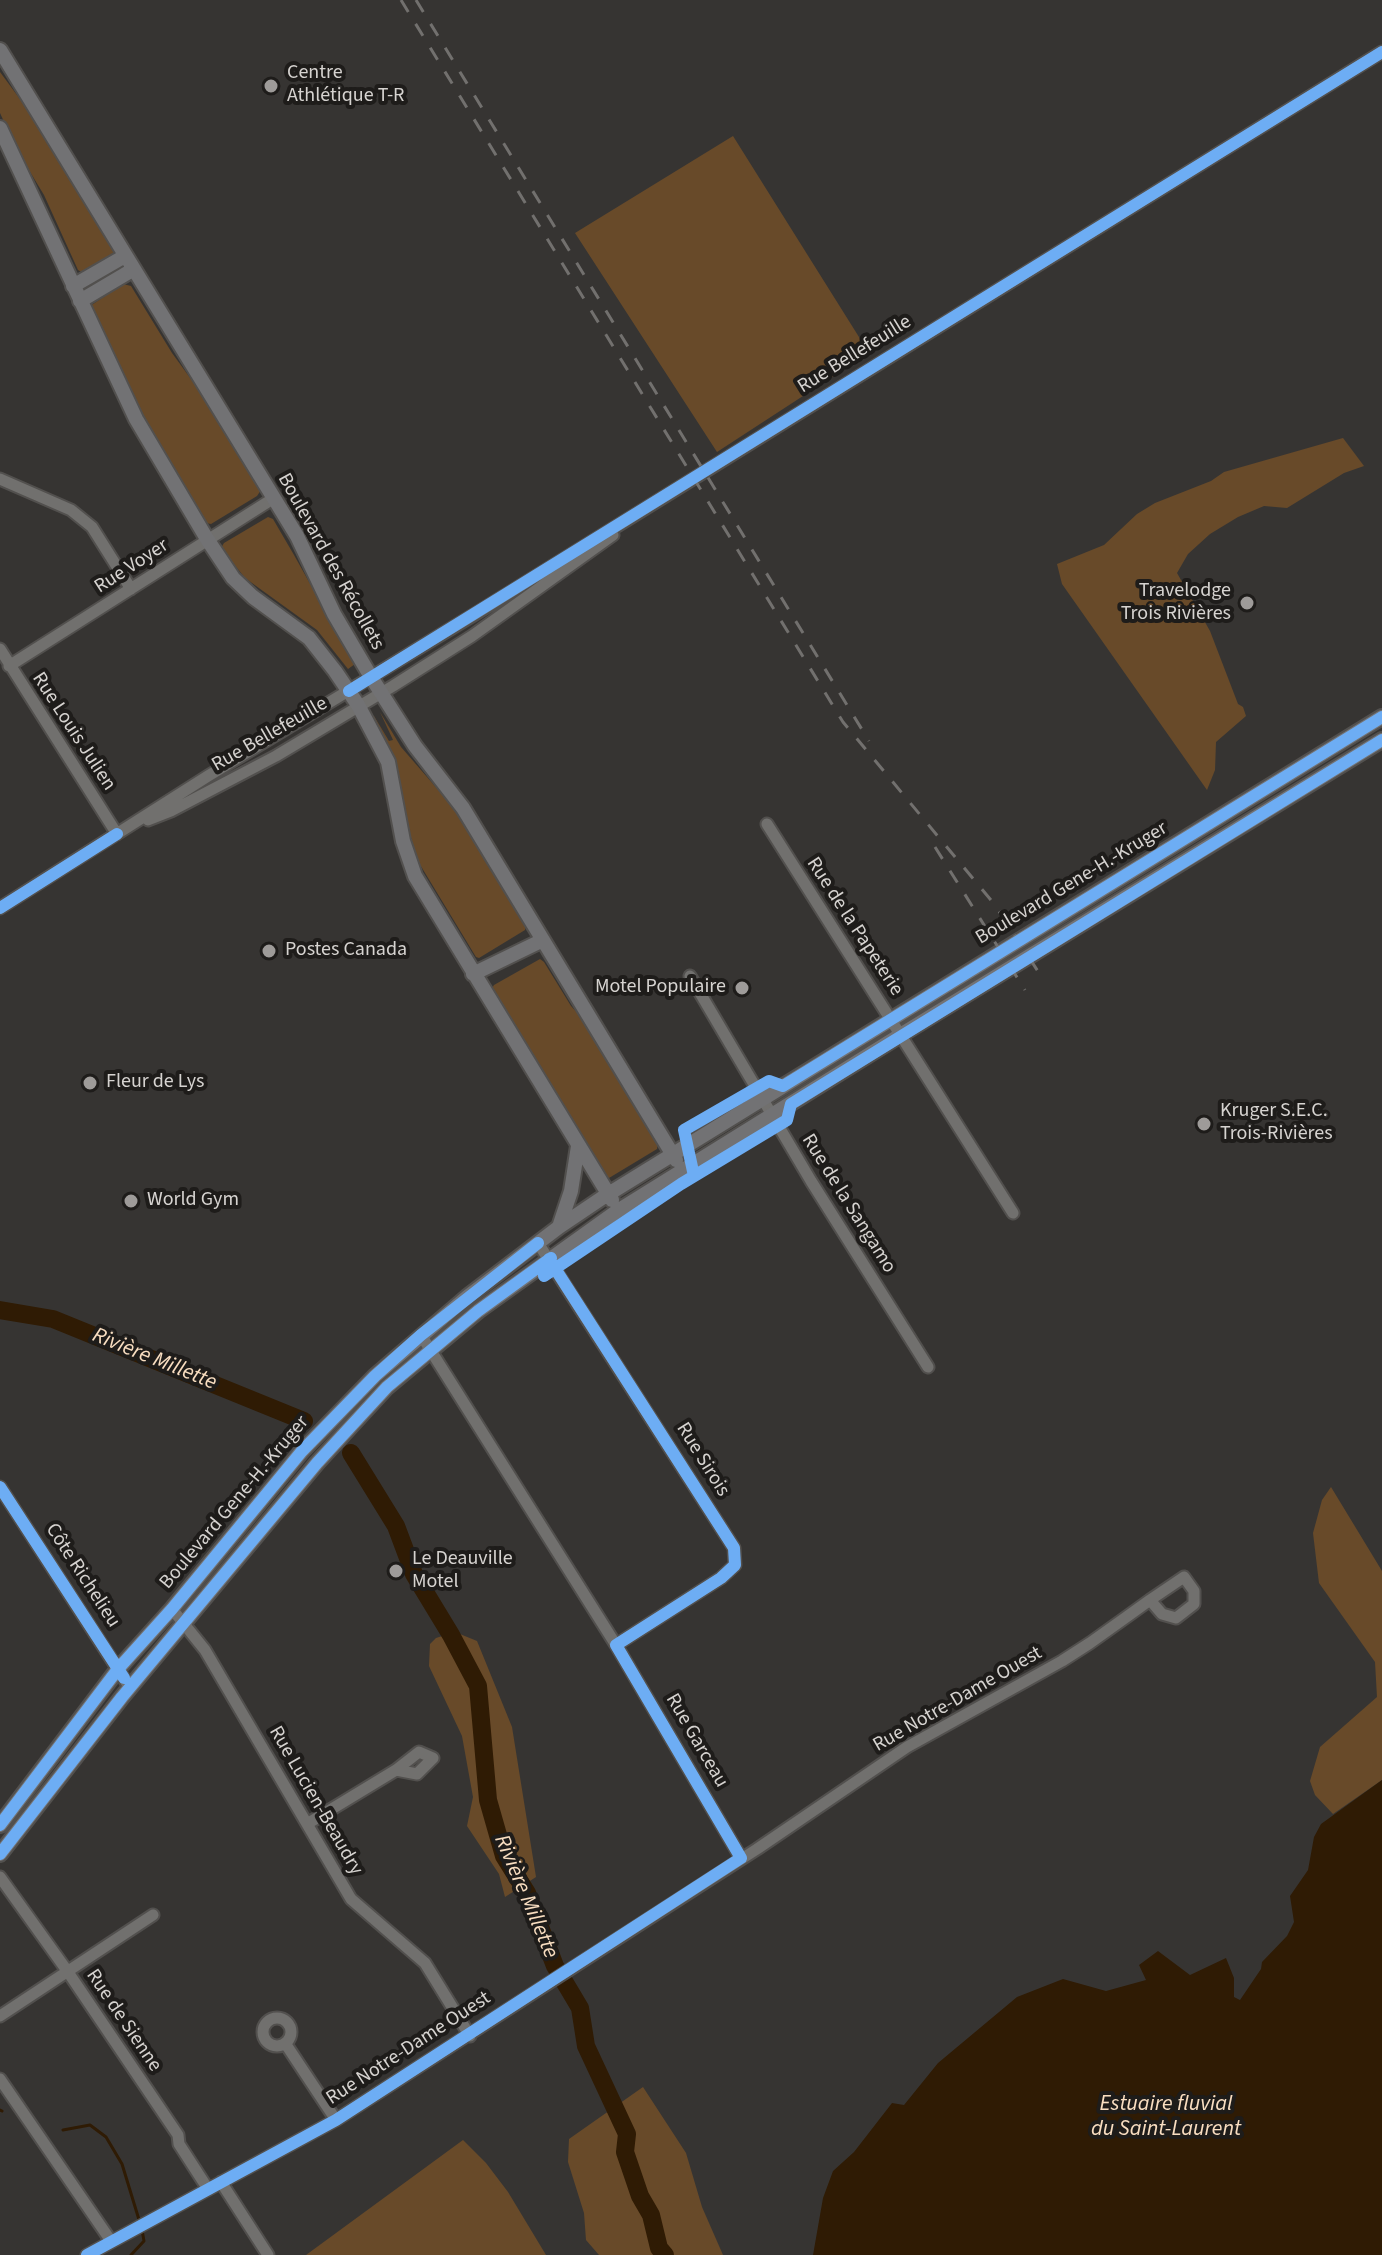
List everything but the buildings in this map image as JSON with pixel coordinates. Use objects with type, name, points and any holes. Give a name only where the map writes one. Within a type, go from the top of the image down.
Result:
[{"type":"main road","name":"Boulevard des Récollets","points":[[0,50],[274,498],[305,551],[334,614],[371,677],[415,746],[460,804],[683,1171]]},
{"type":"main road","points":[[0,128],[136,419],[207,539],[239,584],[309,638],[358,705],[388,762],[403,841],[413,870],[473,974],[619,1211]]},
{"type":"main road","points":[[73,286],[130,263]]},
{"type":"main road","points":[[80,301],[130,263]]},
{"type":"main road","name":"Boulevard Gene-H.-Kruger","points":[[0,1825],[118,1669],[172,1609],[302,1451],[421,1335],[559,1227],[608,1195],[1382,717]]},
{"type":"main road","name":"Boulevard Gene-H.-Kruger","points":[[0,1854],[130,1688],[317,1463],[387,1387],[478,1311],[619,1211],[1382,740]]},
{"type":"main road","points":[[473,974],[543,940]]},
{"type":"main road","points":[[559,1227],[571,1191],[578,1146]]},
{"type":"street","name":"Rue Bellefeuille","points":[[0,908],[1382,52]]},
{"type":"street","points":[[0,479],[71,510],[92,527],[131,589]]},
{"type":"street","name":"Rue Voyer","points":[[9,666],[274,498]]},
{"type":"street","name":"Rue Bellefeuille","points":[[122,831],[171,811],[233,779],[381,693],[472,636],[597,548],[616,533],[623,522]]},
{"type":"street","name":"Rue Louis Julien","points":[[0,649],[122,831]]},
{"type":"street","name":"Rue de la Papeterie","points":[[767,824],[1013,1213]]},
{"type":"street","name":"Rue de la Sangamo","points":[[690,976],[928,1367]]},
{"type":"street","name":"Rue Sirois","points":[[538,1243],[734,1548],[735,1565],[721,1578],[616,1645]]},
{"type":"street","name":"Rue Garceau","points":[[421,1335],[616,1645],[741,1858]]},
{"type":"street","name":"Côte Richelieu","points":[[0,1487],[130,1688]]},
{"type":"street","name":"Rue Notre-Dame Ouest","points":[[87,2255],[336,2120],[470,2036],[547,1982],[907,1747],[1062,1661],[1150,1600],[1184,1577],[1194,1591],[1194,1604],[1176,1618],[1162,1614],[1150,1600]]},
{"type":"street","name":"Rue Lucien-Beaudry","points":[[172,1609],[205,1650],[351,1899],[425,1963],[470,2036]]},
{"type":"street","points":[[307,1824],[396,1770]]},
{"type":"street","name":"Rue de Sienne","points":[[0,1877],[178,2135],[179,2144],[208,2189]]},
{"type":"street","points":[[0,2016],[153,1915]]},
{"type":"street","points":[[285,2043],[336,2120]]},
{"type":"street","points":[[0,2079],[111,2241]]},
{"type":"street","points":[[221,2182],[268,2255]]},
{"type":"shaded area","points":[[0,72],[34,118],[115,250],[114,255],[83,273],[78,270],[44,195],[18,152],[0,113]]},
{"type":"shaded area","points":[[733,136],[869,353],[717,452],[575,233]]},
{"type":"shaded area","points":[[123,284],[131,286],[261,490],[257,496],[211,524],[206,523],[131,397],[90,306]]},
{"type":"shaded area","points":[[1343,438],[1364,466],[1344,473],[1287,508],[1264,506],[1238,517],[1210,534],[1188,554],[1177,573],[1210,631],[1238,704],[1243,707],[1246,716],[1216,742],[1215,770],[1207,790],[1062,584],[1057,564],[1104,545],[1137,514],[1155,503],[1211,481],[1224,472]]},
{"type":"shaded area","points":[[268,517],[273,519],[355,664],[348,669],[317,630],[245,578],[221,548],[224,543]]},
{"type":"shaded area","points":[[380,712],[401,747],[454,808],[526,924],[525,930],[479,958],[419,863],[406,822],[395,761],[373,717],[389,741],[393,740]]},
{"type":"shaded area","points":[[540,959],[571,1006],[586,1022],[658,1143],[657,1149],[609,1178],[491,990],[494,985]]},
{"type":"shaded area","points":[[1331,1487],[1382,1571],[1382,1780],[1333,1814],[1315,1795],[1310,1781],[1320,1747],[1377,1697],[1375,1662],[1319,1583],[1313,1533],[1322,1500]]},
{"type":"shaded area","points":[[455,1632],[477,1641],[512,1727],[536,1877],[505,1897],[499,1874],[467,1826],[473,1797],[462,1736],[429,1666],[430,1644],[436,1638]]},
{"type":"shaded area","points":[[643,2087],[686,2153],[702,2207],[723,2255],[599,2255],[586,2240],[584,2213],[568,2162],[569,2139]]},
{"type":"shaded area","points":[[463,2140],[508,2192],[546,2255],[306,2255]]},
{"type":"water","name":"Estuaire fluvial du Saint-Laurent","points":[[1382,1780],[1382,2255],[813,2255],[823,2198],[833,2171],[854,2152],[892,2103],[904,2105],[938,2063],[1017,1997],[1063,1979],[1106,1991],[1146,1980],[1139,1965],[1158,1951],[1190,1975],[1226,1958],[1234,1978],[1234,1997],[1240,2000],[1261,1969],[1262,1962],[1287,1936],[1294,1922],[1290,1896],[1308,1870],[1314,1837],[1321,1824]]},
{"type":"waterway","name":"Rivière Millette","points":[[0,1310],[53,1319],[304,1421]]},
{"type":"waterway","name":"Rivière Millette","points":[[351,1453],[396,1526],[414,1574],[478,1686],[488,1800],[504,1856],[527,1893],[555,1966],[580,2008],[586,2046],[627,2134],[625,2152],[640,2196],[651,2215],[659,2248],[665,2255]]},
{"type":"waterway","points":[[63,2130],[90,2125],[106,2137],[122,2164],[140,2223]]},
{"type":"waterway","points":[[131,2255],[144,2241],[142,2230]]},
{"type":"railway","points":[[401,0],[843,722],[995,905],[1043,979]]},
{"type":"railway","points":[[416,0],[869,741]]},
{"type":"railway","points":[[935,847],[1025,990]]},
{"type":"cycle path","points":[[349,691],[1382,52]]},
{"type":"cycle path","points":[[694,1176],[684,1130],[769,1081],[783,1086],[1382,717]]},
{"type":"cycle path","points":[[544,1276],[681,1184],[787,1120],[791,1104],[1382,740]]},
{"type":"cycle path","points":[[0,908],[117,834]]},
{"type":"cycle path","points":[[0,1825],[118,1669],[172,1609],[302,1451],[375,1376],[421,1335],[538,1243]]},
{"type":"cycle path","points":[[0,1854],[122,1697],[317,1463],[387,1387],[478,1311],[551,1258]]},
{"type":"cycle path","points":[[87,2255],[336,2120],[741,1858],[616,1645],[721,1578],[735,1565],[734,1548],[549,1259]]},
{"type":"cycle path","points":[[0,1487],[124,1678]]},
{"type":"place","name":"Centre Athlétique T-R","points":[[271,86]]},
{"type":"place","name":"Travelodge Trois Rivières","points":[[1247,603]]},
{"type":"place","name":"Postes Canada","points":[[269,951]]},
{"type":"place","name":"Motel Populaire","points":[[742,988]]},
{"type":"place","name":"Fleur de Lys","points":[[90,1083]]},
{"type":"place","name":"Kruger S.E.C. Trois-Rivières","points":[[1204,1124]]},
{"type":"place","name":"World Gym","points":[[131,1201]]},
{"type":"place","name":"Le Deauville Motel","points":[[396,1571]]}]
